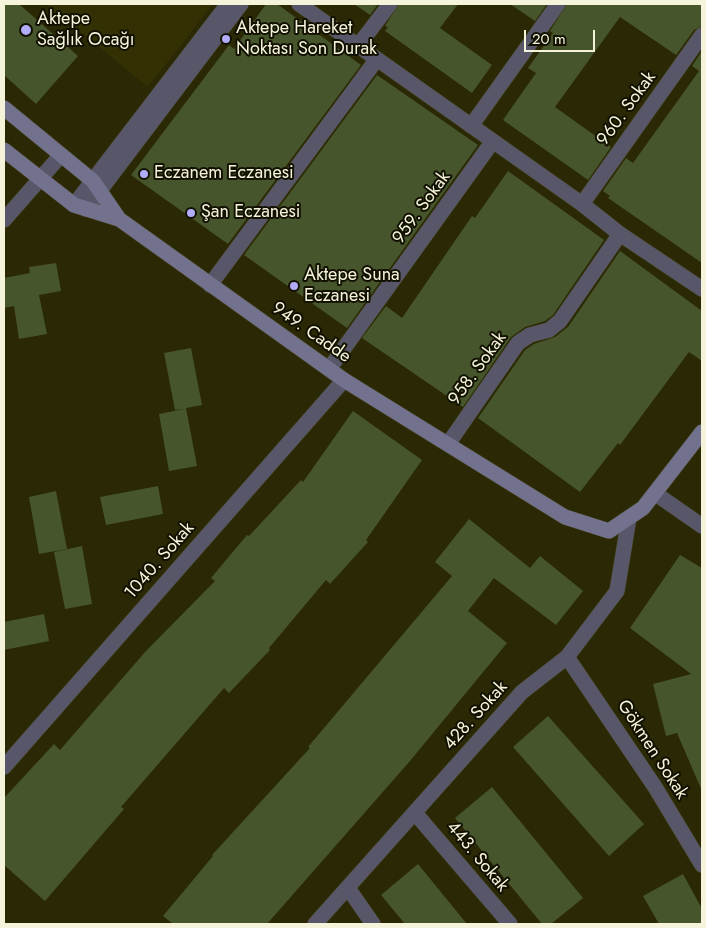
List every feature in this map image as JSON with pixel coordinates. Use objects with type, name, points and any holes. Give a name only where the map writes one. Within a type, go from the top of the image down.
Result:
[{"type":"street","points":[[96,186],[228,4]]},
{"type":"street","points":[[80,207],[241,4]]},
{"type":"street","points":[[299,4],[582,204],[620,234],[702,288]]},
{"type":"street","points":[[358,46],[390,4]]},
{"type":"street","points":[[471,126],[558,4]]},
{"type":"street","name":"960. Sokak","points":[[582,204],[702,35]]},
{"type":"street","points":[[210,285],[377,59]]},
{"type":"street","name":"949. Cadde","points":[[4,108],[96,186],[118,219],[344,380],[565,517],[609,531],[629,518]]},
{"type":"street","name":"959. Sokak","points":[[329,369],[493,141]]},
{"type":"street","points":[[4,150],[40,179],[80,207],[118,219]]},
{"type":"street","points":[[4,220],[61,155]]},
{"type":"street","name":"958. Sokak","points":[[448,444],[518,343],[530,335],[549,330],[560,321],[620,234]]},
{"type":"street","name":"1040. Sokak","points":[[4,767],[344,380]]},
{"type":"street","points":[[629,518],[643,508],[656,494],[702,432]]},
{"type":"street","points":[[656,494],[702,526]]},
{"type":"street","name":"428. Sokak","points":[[315,924],[522,692],[567,657],[617,592],[629,518]]},
{"type":"street","name":"Gökmen Sokak","points":[[567,657],[655,786],[702,865]]},
{"type":"street","name":"443. Sokak","points":[[415,813],[510,924]]},
{"type":"street","points":[[348,888],[374,924]]},
{"type":"shaded area","points":[[46,4],[213,4],[148,87]]},
{"type":"building","name":"Aktepe Sağlık Ocağı","points":[[4,4],[19,4],[78,56],[36,104],[4,75]]},
{"type":"building","points":[[266,4],[277,4],[361,65],[228,244],[131,175],[229,45],[234,49]]},
{"type":"building","points":[[354,4],[378,4],[370,15]]},
{"type":"building","points":[[399,4],[458,4],[440,28],[492,65],[472,93],[385,31],[388,27],[385,26]]},
{"type":"building","points":[[510,4],[547,4],[535,21]]},
{"type":"building","points":[[567,4],[702,4],[702,26],[694,30],[676,55],[620,17],[555,107],[611,147],[588,180],[503,120],[536,73],[528,68],[553,33],[550,31]]},
{"type":"building","points":[[702,51],[702,263],[608,198],[610,196],[603,191],[626,158],[633,163],[699,71],[692,66]]},
{"type":"building","points":[[377,75],[478,145],[347,328],[244,255]]},
{"type":"building","points":[[508,171],[604,240],[553,315],[545,321],[525,327],[511,337],[463,407],[362,338],[386,306],[402,318],[472,216],[475,218]]},
{"type":"building","points":[[620,251],[702,311],[702,361],[689,352],[620,445],[618,443],[580,492],[478,418],[525,350],[534,344],[555,337],[568,327]]},
{"type":"building","points":[[56,263],[61,291],[39,295],[47,334],[19,339],[14,306],[4,308],[4,278],[30,273],[29,267]]},
{"type":"building","points":[[191,348],[202,405],[186,408],[197,466],[169,471],[159,414],[184,409],[175,410],[164,353]]},
{"type":"building","points":[[353,411],[422,460],[366,540],[368,542],[330,584],[326,580],[269,648],[270,650],[229,693],[224,688],[121,807],[124,809],[45,901],[4,865],[4,798],[54,744],[60,750],[146,651],[215,581],[211,578],[247,535],[249,536],[301,480],[303,482]]},
{"type":"building","points":[[158,486],[163,514],[106,525],[100,497]]},
{"type":"building","points":[[56,491],[67,549],[39,554],[29,497]]},
{"type":"building","points":[[469,519],[530,568],[540,556],[583,591],[556,625],[494,578],[468,611],[507,643],[410,761],[267,924],[173,924],[163,916],[212,855],[310,748],[308,747],[452,576],[435,562]]},
{"type":"building","points":[[82,546],[92,604],[65,609],[54,552]]},
{"type":"building","points":[[680,555],[702,568],[702,791],[677,733],[666,736],[653,684],[691,674],[630,628]]},
{"type":"building","points":[[44,614],[49,641],[4,650],[4,622]]},
{"type":"building","points":[[548,716],[644,824],[609,856],[513,747]]},
{"type":"building","points":[[492,787],[583,898],[551,924],[542,924],[455,818]]},
{"type":"building","points":[[418,864],[467,924],[405,924],[381,895]]},
{"type":"building","points":[[683,874],[702,909],[702,924],[659,924],[643,896]]},
{"type":"place","name":"Aktepe Sağlık Ocağı","points":[[26,30]]},
{"type":"place","name":"Aktepe Hareket Noktası Son Durak","points":[[226,39]]},
{"type":"place","name":"Eczanem Eczanesi","points":[[144,174]]},
{"type":"place","name":"Şan Eczanesi","points":[[191,213]]},
{"type":"place","name":"Aktepe Suna Eczanesi","points":[[294,286]]}]
